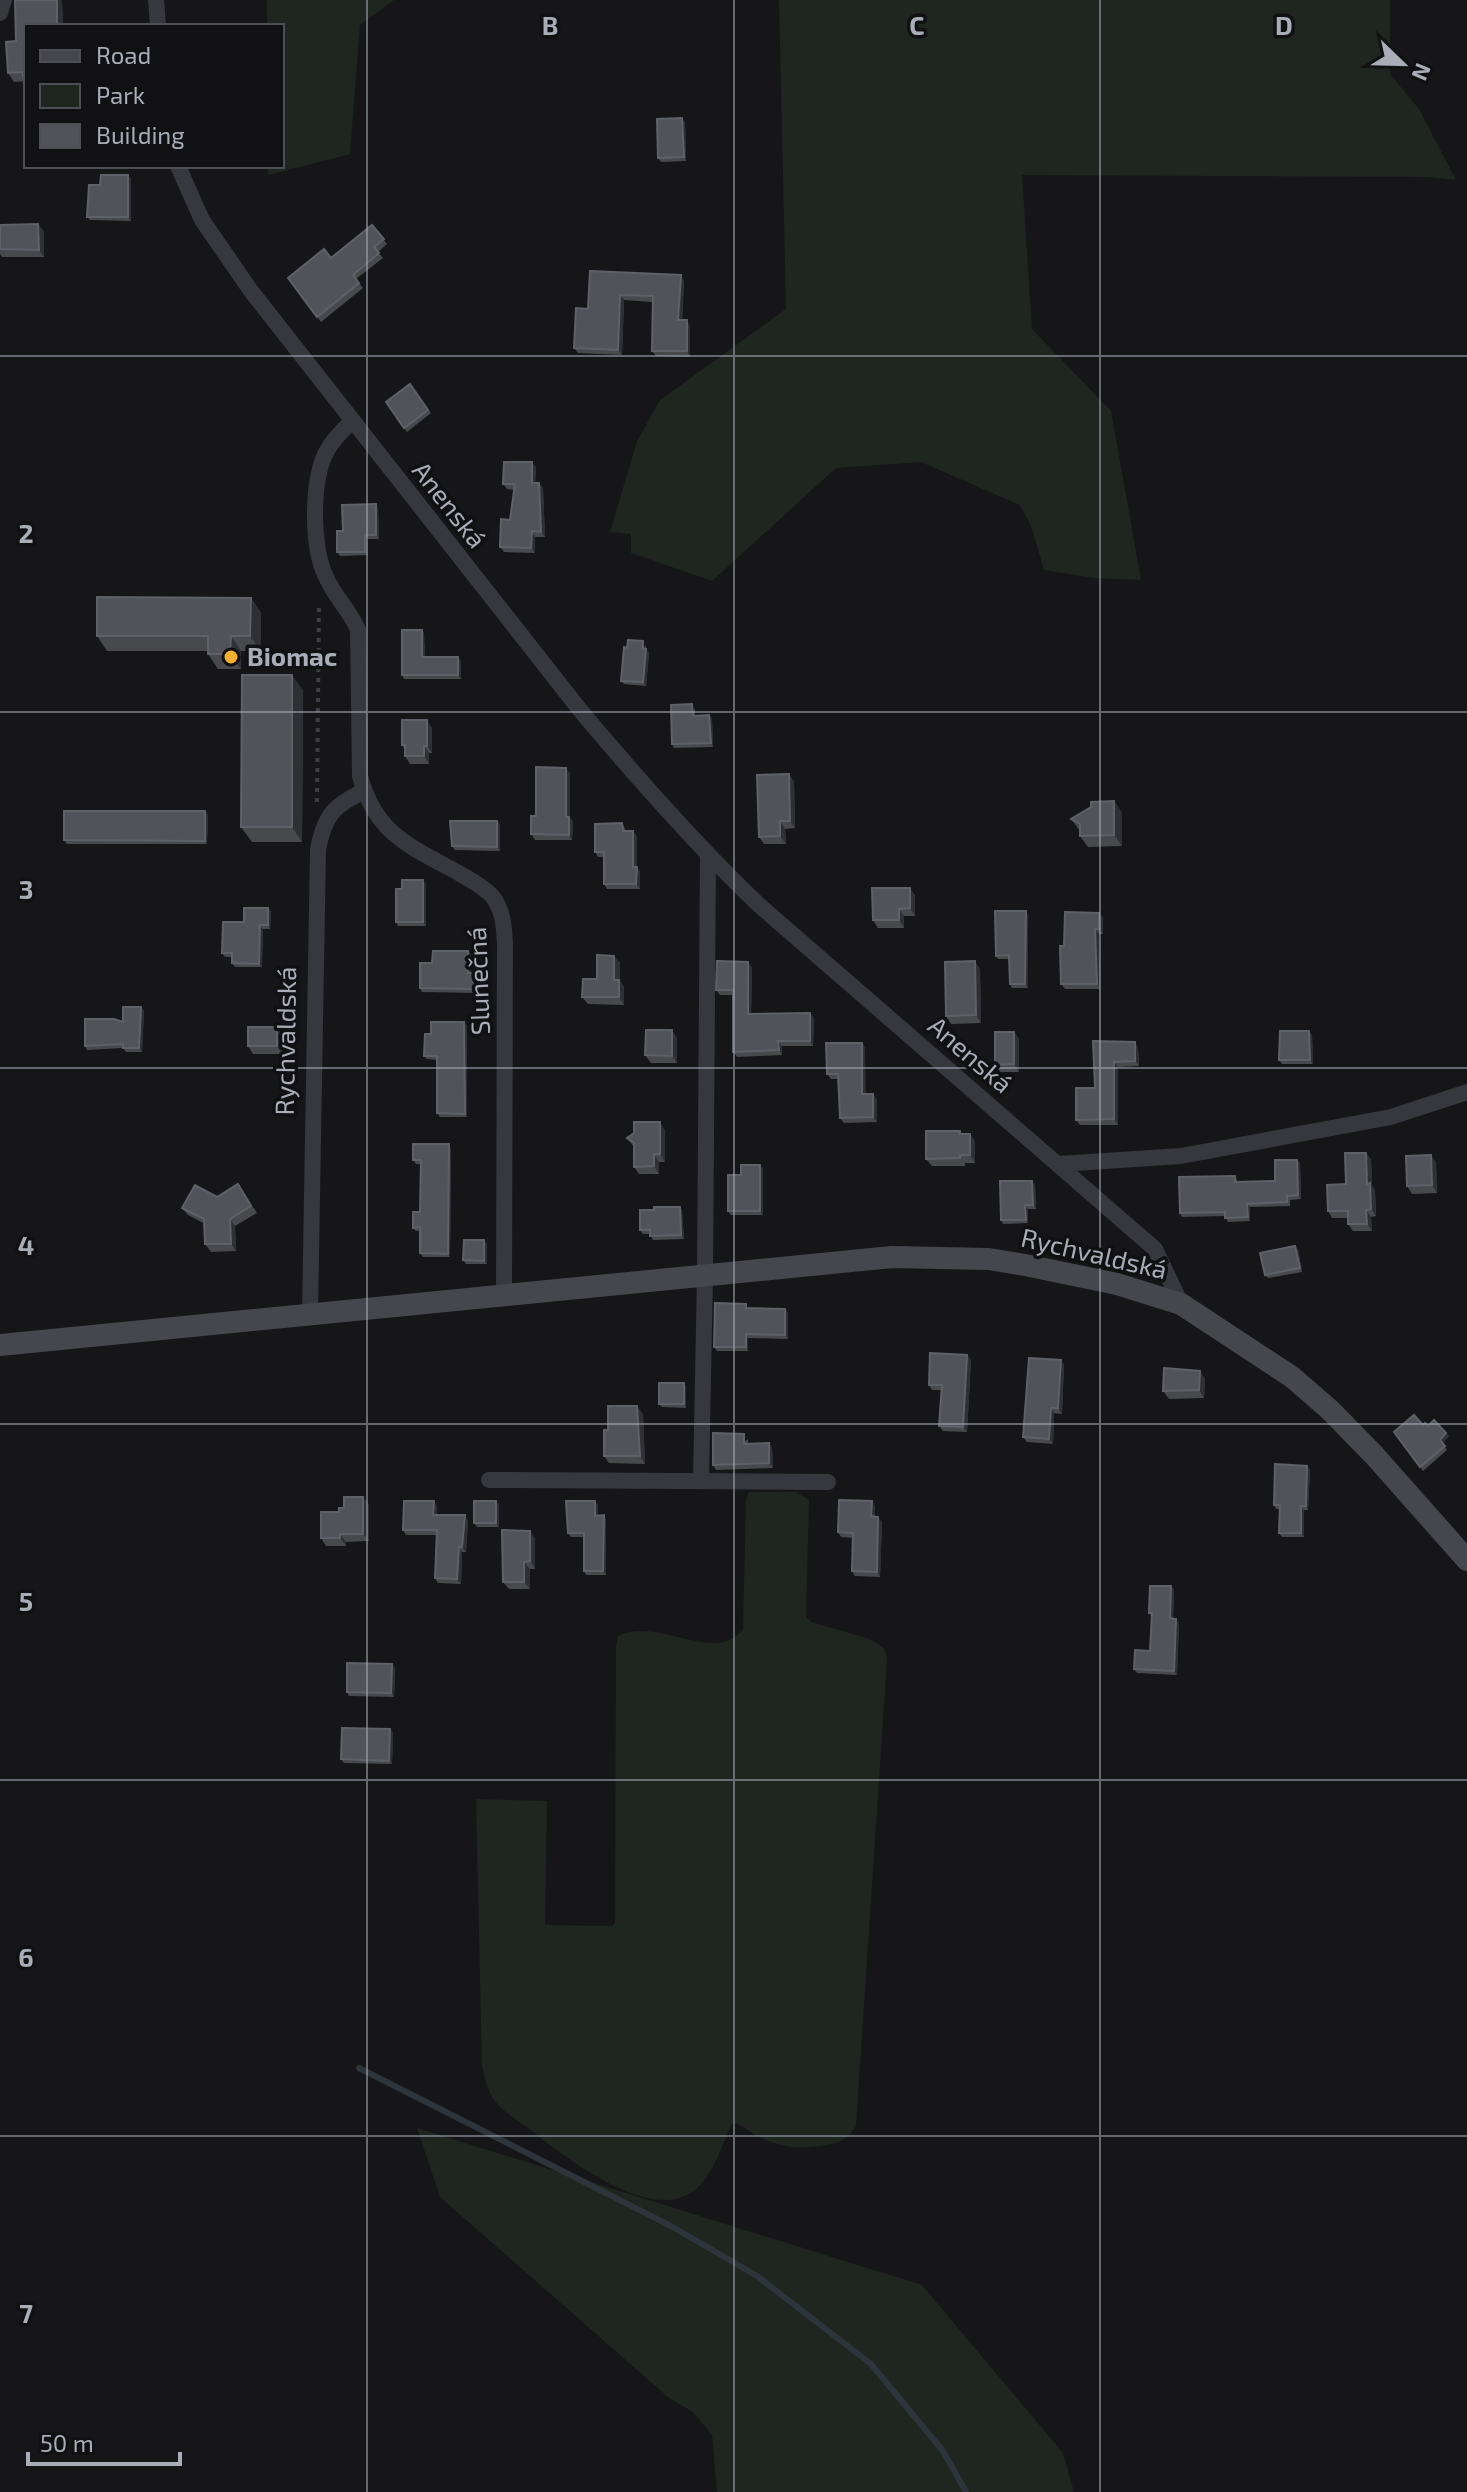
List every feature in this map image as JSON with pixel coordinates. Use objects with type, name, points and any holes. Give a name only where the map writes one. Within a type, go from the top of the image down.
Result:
[{"type":"street","points":[[0,13],[4,0]]},
{"type":"street","points":[[156,0],[158,24]]},
{"type":"street","name":"Anenská","points":[[179,168],[202,220],[251,291],[580,710],[708,856],[759,905],[1155,1249],[1181,1304]]},
{"type":"street","name":"Slunečná","points":[[352,421],[326,451],[318,473],[316,494],[319,557],[326,577],[353,616],[358,630],[360,776],[364,791],[374,813],[387,828],[415,849],[476,882],[494,898],[503,919],[504,1294]]},
{"type":"street","points":[[323,827],[332,810],[364,791]]},
{"type":"street","name":"Rychvaldská","points":[[310,1313],[317,876],[323,827]]},
{"type":"street","points":[[701,1480],[708,856]]},
{"type":"street","points":[[1059,1164],[1181,1156],[1391,1117],[1467,1092]]},
{"type":"street","name":"Rychvaldská","points":[[0,1345],[892,1257],[949,1257],[1025,1265],[1117,1284],[1181,1304],[1282,1370],[1330,1410],[1374,1455],[1467,1560]]},
{"type":"street","points":[[489,1480],[828,1482]]},
{"type":"path","points":[[319,557],[317,811],[323,827]]},
{"type":"green space","points":[[267,0],[394,0],[360,25],[350,154],[268,175],[268,168],[284,168],[284,24],[267,24]]},
{"type":"green space","points":[[779,0],[1390,0],[1390,74],[1419,109],[1456,180],[1426,177],[1022,175],[1032,329],[1111,411],[1141,580],[1094,578],[1044,570],[1031,526],[1020,505],[921,462],[836,468],[712,581],[631,553],[631,534],[610,532],[637,441],[660,400],[786,309]]},
{"type":"green space","points":[[749,1492],[796,1492],[809,1500],[806,1617],[811,1622],[870,1639],[885,1649],[887,1660],[856,2126],[847,2137],[836,2143],[801,2147],[768,2141],[732,2123],[715,2163],[696,2189],[669,2200],[648,2198],[626,2191],[581,2167],[506,2112],[490,2093],[482,2066],[476,1802],[477,1799],[547,1801],[545,1925],[612,1926],[615,1923],[618,1636],[634,1631],[651,1632],[718,1643],[731,1639],[743,1629],[746,1499]]},
{"type":"green space","points":[[417,2128],[922,2285],[1063,2453],[1074,2492],[717,2492],[712,2435],[693,2412],[669,2398],[440,2197]]},
{"type":"building","points":[[15,0],[57,0],[57,24],[24,24],[23,76],[23,72],[8,73],[6,42],[16,41]]},
{"type":"building","points":[[682,118],[684,157],[658,158],[657,119]]},
{"type":"building","points":[[101,175],[128,175],[128,217],[87,217],[89,185],[100,185]]},
{"type":"building","points":[[38,224],[39,250],[0,249],[0,225]]},
{"type":"building","points":[[372,225],[384,239],[374,247],[379,253],[353,275],[359,283],[317,317],[288,278],[324,249],[331,258]]},
{"type":"building","points":[[590,271],[681,275],[678,320],[687,320],[687,351],[652,351],[653,296],[620,295],[618,350],[574,348],[576,308],[588,309]]},
{"type":"building","points":[[410,384],[428,410],[404,428],[386,402]]},
{"type":"building","points":[[504,462],[532,462],[532,483],[539,483],[541,532],[532,531],[531,548],[500,547],[501,519],[510,520],[515,484],[503,484]]},
{"type":"building","points":[[376,504],[376,535],[365,535],[365,552],[337,552],[337,531],[343,531],[342,505]]},
{"type":"building","points":[[97,597],[251,598],[250,636],[231,636],[230,654],[208,654],[208,636],[97,636]]},
{"type":"building","points":[[402,630],[422,630],[422,657],[458,657],[458,675],[402,675]]},
{"type":"building","points":[[628,640],[643,641],[643,649],[646,649],[643,682],[621,681],[624,647],[627,648]]},
{"type":"building","points":[[242,675],[292,675],[292,827],[241,827]]},
{"type":"building","points":[[692,704],[693,716],[709,715],[711,743],[672,744],[671,705]]},
{"type":"building","points":[[402,720],[427,720],[424,756],[405,756]]},
{"type":"building","points":[[536,767],[566,768],[569,835],[531,834],[531,816],[536,816]]},
{"type":"building","points":[[789,774],[790,821],[780,821],[780,836],[759,837],[757,775]]},
{"type":"building","points":[[1114,801],[1114,835],[1080,836],[1080,824],[1071,819],[1091,807],[1091,802]]},
{"type":"building","points":[[64,811],[205,811],[205,841],[64,840]]},
{"type":"building","points":[[450,821],[497,821],[497,847],[452,846]]},
{"type":"building","points":[[622,823],[623,831],[633,831],[636,884],[604,884],[604,852],[595,852],[595,824]]},
{"type":"building","points":[[402,880],[423,880],[423,922],[396,922],[396,889],[402,889]]},
{"type":"building","points":[[872,888],[910,888],[910,908],[899,909],[899,920],[873,920]]},
{"type":"building","points":[[244,908],[268,908],[268,925],[260,925],[259,964],[232,963],[232,953],[222,953],[223,922],[244,922]]},
{"type":"building","points":[[995,911],[1026,911],[1025,984],[1010,984],[1009,955],[996,956]]},
{"type":"building","points":[[1065,912],[1099,913],[1099,929],[1095,929],[1097,984],[1061,984],[1060,946],[1064,946]]},
{"type":"building","points":[[433,951],[468,951],[468,973],[474,973],[474,989],[420,988],[420,963],[432,963]]},
{"type":"building","points":[[597,955],[614,956],[614,980],[619,980],[619,997],[582,997],[583,979],[597,979]]},
{"type":"building","points":[[717,961],[748,962],[748,1014],[810,1013],[810,1041],[778,1041],[779,1050],[733,1052],[733,990],[716,990]]},
{"type":"building","points":[[975,961],[976,1015],[946,1016],[945,962]]},
{"type":"building","points":[[123,1007],[141,1007],[139,1048],[123,1048],[123,1044],[85,1046],[85,1019],[123,1022]]},
{"type":"building","points":[[431,1022],[464,1022],[465,1114],[437,1113],[437,1056],[424,1056],[425,1034],[431,1034]]},
{"type":"building","points":[[248,1027],[277,1027],[277,1046],[248,1046]]},
{"type":"building","points":[[646,1030],[672,1030],[672,1056],[645,1055]]},
{"type":"building","points":[[1280,1031],[1309,1031],[1310,1060],[1279,1060]]},
{"type":"building","points":[[995,1032],[1014,1032],[1014,1064],[995,1065]]},
{"type":"building","points":[[1093,1041],[1135,1042],[1135,1061],[1114,1062],[1114,1119],[1076,1120],[1076,1088],[1095,1088]]},
{"type":"building","points":[[826,1043],[862,1043],[862,1094],[873,1094],[873,1117],[840,1118],[838,1074],[827,1074]]},
{"type":"building","points":[[634,1122],[660,1122],[660,1154],[654,1154],[654,1166],[634,1167],[634,1143],[627,1138],[634,1133]]},
{"type":"building","points":[[926,1131],[970,1134],[970,1155],[926,1159]]},
{"type":"building","points":[[413,1144],[449,1144],[448,1254],[420,1253],[420,1227],[413,1228],[413,1212],[420,1212],[421,1160],[413,1160]]},
{"type":"building","points":[[1345,1153],[1366,1153],[1371,1209],[1366,1210],[1367,1224],[1348,1224],[1348,1211],[1328,1211],[1327,1185],[1346,1184]]},
{"type":"building","points":[[1431,1155],[1432,1185],[1407,1186],[1406,1156]]},
{"type":"building","points":[[1275,1160],[1297,1160],[1298,1195],[1287,1196],[1287,1202],[1247,1204],[1248,1217],[1225,1218],[1225,1212],[1180,1213],[1179,1177],[1235,1176],[1235,1182],[1275,1181]]},
{"type":"building","points":[[741,1165],[760,1165],[760,1211],[728,1211],[728,1175],[741,1175]]},
{"type":"building","points":[[1000,1181],[1032,1181],[1033,1205],[1025,1205],[1026,1220],[1001,1220]]},
{"type":"building","points":[[238,1184],[251,1206],[230,1219],[231,1244],[205,1244],[204,1219],[182,1208],[195,1185],[217,1197]]},
{"type":"building","points":[[654,1207],[680,1207],[681,1235],[650,1236],[650,1230],[640,1230],[640,1210],[654,1210]]},
{"type":"building","points":[[464,1240],[484,1240],[484,1261],[463,1260]]},
{"type":"building","points":[[1295,1246],[1300,1268],[1265,1275],[1260,1253]]},
{"type":"building","points":[[715,1303],[785,1309],[785,1335],[746,1334],[746,1347],[714,1347]]},
{"type":"building","points":[[930,1353],[967,1355],[963,1427],[939,1426],[942,1385],[929,1385]]},
{"type":"building","points":[[1029,1358],[1061,1360],[1058,1408],[1051,1408],[1049,1439],[1023,1437]]},
{"type":"building","points":[[1164,1368],[1200,1371],[1199,1390],[1163,1391]]},
{"type":"building","points":[[659,1383],[684,1383],[684,1404],[659,1404]]},
{"type":"building","points":[[608,1406],[637,1406],[640,1456],[604,1456]]},
{"type":"building","points":[[1414,1415],[1423,1425],[1428,1426],[1434,1420],[1446,1433],[1440,1440],[1445,1446],[1420,1467],[1394,1432]]},
{"type":"building","points":[[713,1433],[744,1434],[744,1444],[769,1443],[769,1463],[713,1465]]},
{"type":"building","points":[[1275,1464],[1307,1466],[1306,1506],[1301,1506],[1301,1533],[1279,1533],[1280,1505],[1274,1505]]},
{"type":"building","points":[[344,1497],[363,1497],[363,1534],[321,1538],[321,1512],[339,1512],[339,1508],[344,1508]]},
{"type":"building","points":[[839,1500],[872,1501],[871,1516],[878,1517],[877,1572],[852,1571],[853,1533],[838,1532]]},
{"type":"building","points":[[404,1501],[434,1501],[433,1515],[465,1515],[457,1579],[435,1578],[437,1530],[403,1530]]},
{"type":"building","points":[[474,1501],[496,1501],[496,1523],[474,1523]]},
{"type":"building","points":[[566,1501],[595,1501],[595,1516],[604,1515],[603,1571],[584,1571],[584,1533],[568,1533]]},
{"type":"building","points":[[502,1530],[530,1531],[530,1561],[524,1562],[524,1582],[503,1582]]},
{"type":"building","points":[[1150,1586],[1171,1586],[1170,1618],[1176,1619],[1174,1671],[1134,1669],[1135,1650],[1150,1651]]},
{"type":"building","points":[[347,1663],[392,1664],[391,1693],[347,1692]]},
{"type":"building","points":[[342,1728],[390,1729],[389,1761],[341,1759]]},
{"type":"waterway","points":[[359,2068],[671,2226],[757,2276],[871,2364],[943,2451],[966,2492]]},
{"type":"place","name":"Biomac","points":[[231,657]]}]
